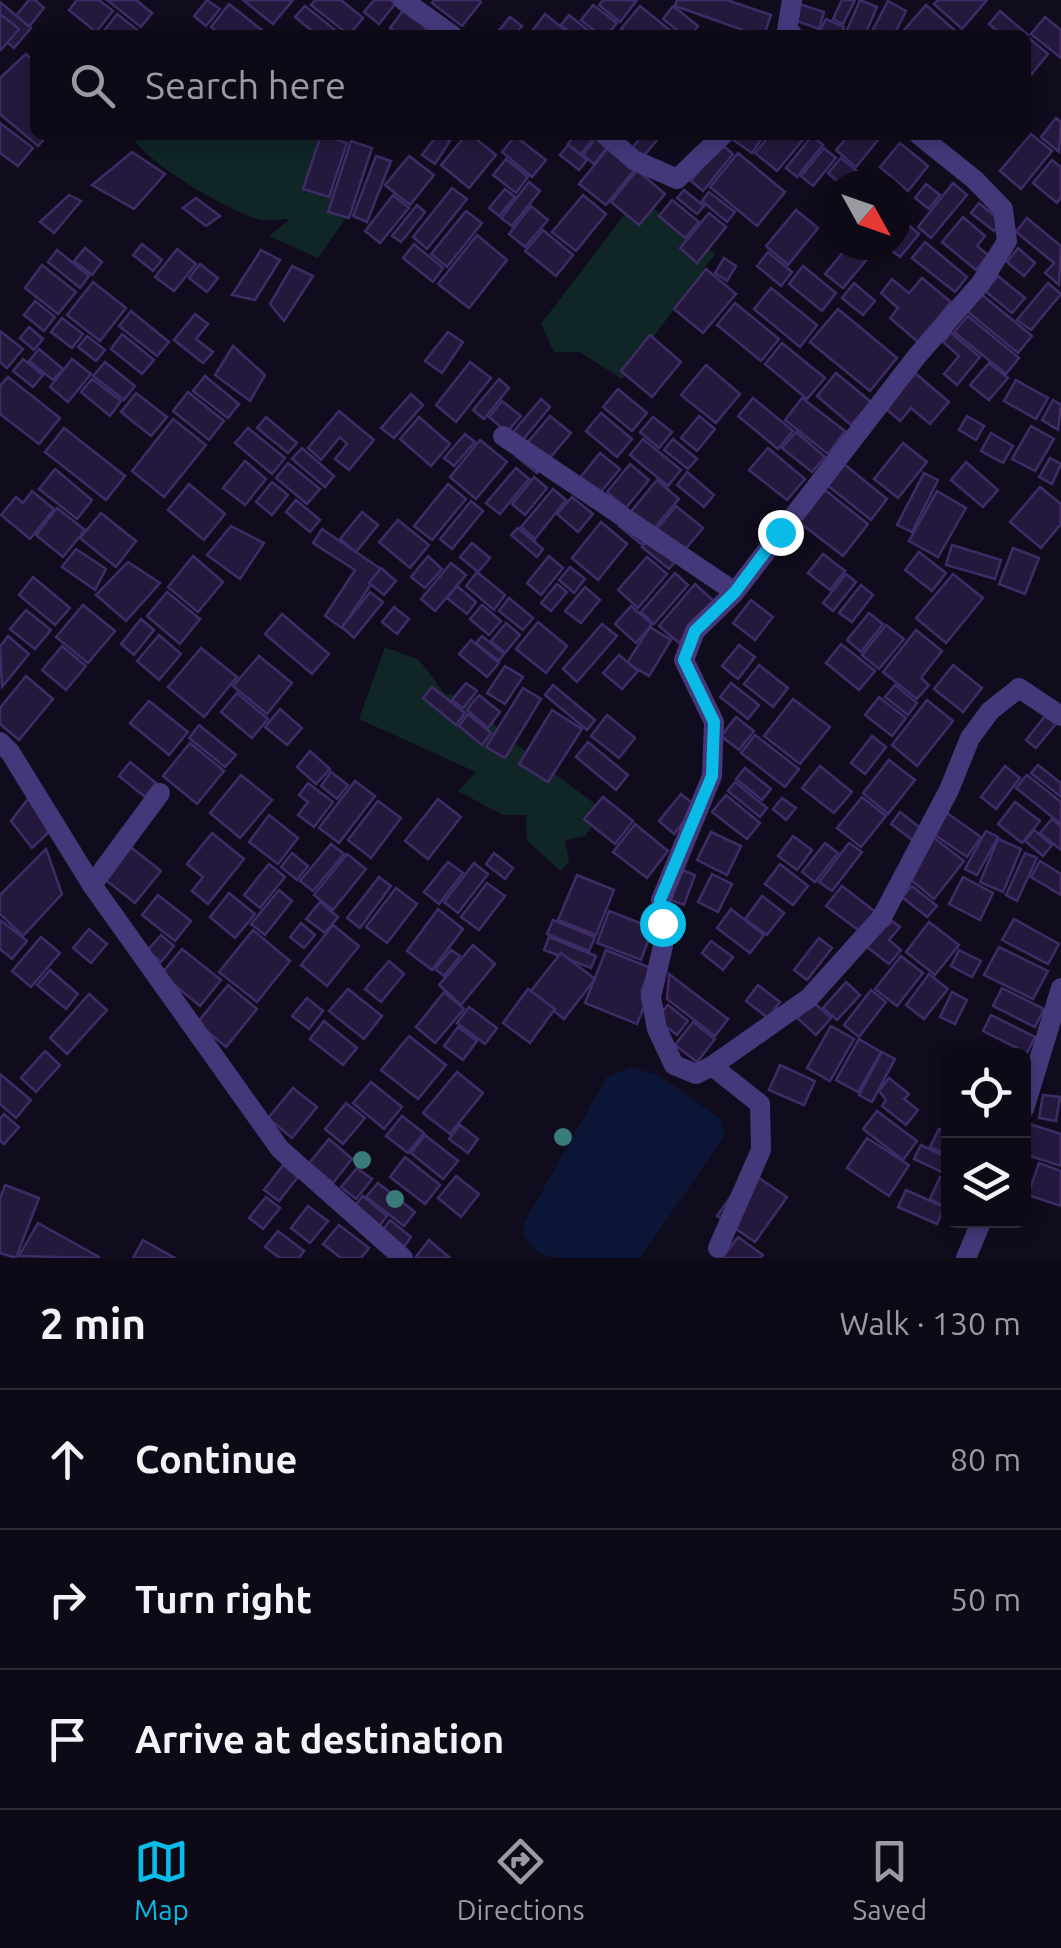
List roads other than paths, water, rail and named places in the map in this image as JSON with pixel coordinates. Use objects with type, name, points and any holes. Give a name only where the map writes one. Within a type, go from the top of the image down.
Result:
[{"type":"street","points":[[402,0],[445,30]]},
{"type":"street","points":[[788,30],[792,0]]},
{"type":"street","points":[[611,140],[634,160],[677,180],[717,140]]},
{"type":"street","points":[[925,140],[975,180],[1003,209],[1007,241],[980,284],[916,356],[735,592],[695,631],[684,660],[714,722],[712,776],[660,900],[662,946],[651,998],[657,1029],[674,1065],[696,1074],[809,998],[882,917],[949,790],[970,738],[990,711],[1019,688],[1061,716]]},
{"type":"street","points":[[504,436],[735,592]]},
{"type":"street","points":[[0,742],[10,752],[92,886],[280,1149],[404,1258]]},
{"type":"street","points":[[92,886],[160,793]]},
{"type":"street","points":[[1031,1086],[1061,988]]},
{"type":"street","points":[[712,1066],[760,1104],[762,1150],[718,1248]]},
{"type":"street","points":[[966,1258],[979,1228]]},
{"type":"water","points":[[633,1067],[659,1076],[720,1118],[725,1135],[640,1258],[557,1258],[539,1253],[523,1235],[524,1223],[607,1077]]}]
